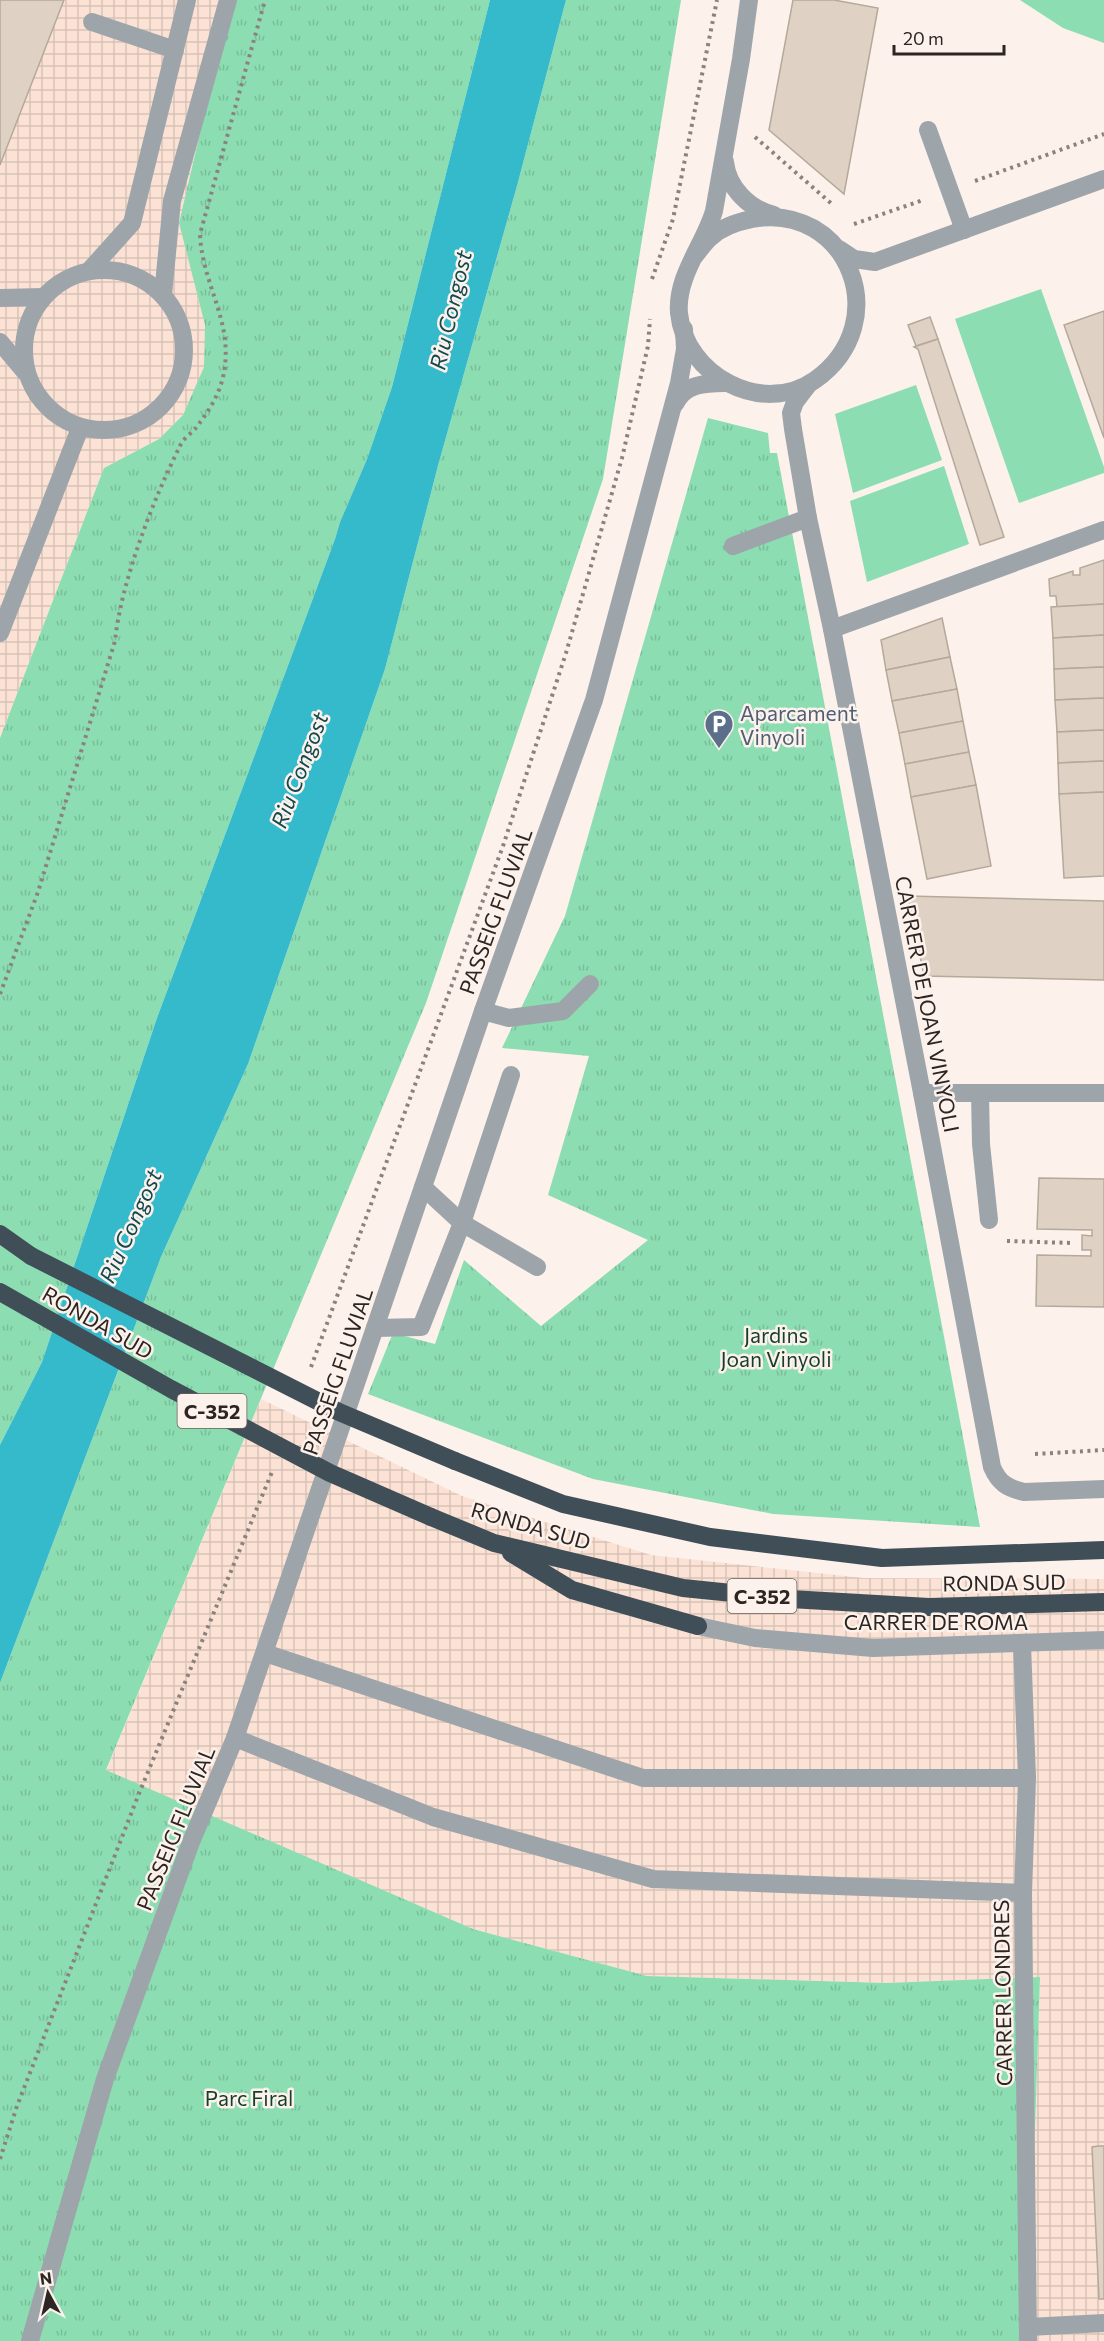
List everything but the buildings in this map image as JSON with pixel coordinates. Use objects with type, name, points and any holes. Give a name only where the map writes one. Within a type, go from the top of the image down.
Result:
[{"type":"highway","name":"RONDA SUD","points":[[0,1236],[31,1256],[339,1412],[563,1504],[710,1537],[882,1558],[1104,1550]]},
{"type":"highway","name":"RONDA SUD","points":[[0,1292],[171,1389],[320,1467],[494,1543],[683,1588],[790,1599],[929,1607],[1104,1602]]},
{"type":"highway","points":[[494,1543],[572,1590],[698,1626]]},
{"type":"street","points":[[89,271],[132,223],[187,0]]},
{"type":"street","points":[[163,295],[172,201],[228,0]]},
{"type":"street","points":[[748,0],[724,157],[712,217],[682,285],[679,313],[687,341],[702,365],[725,383],[752,392],[781,393],[808,385],[830,369],[847,347],[856,322],[859,277],[863,270],[885,258]]},
{"type":"street","points":[[92,22],[175,50]]},
{"type":"street","points":[[928,130],[964,230]]},
{"type":"street","points":[[724,157],[730,180],[746,201],[768,214],[790,219],[814,229],[854,259],[864,262],[875,262],[1104,179]]},
{"type":"street","points":[[693,258],[712,236],[737,222],[763,217],[790,219]]},
{"type":"street","points":[[835,246],[849,268],[857,295]]},
{"type":"street","points":[[0,342],[26,373],[38,397],[56,416],[80,428],[106,431],[132,426],[156,413],[173,393],[183,369],[185,342],[178,317],[163,295],[142,279],[116,271],[89,271],[63,280],[43,297],[28,321],[23,347],[26,373]]},
{"type":"street","points":[[0,298],[43,297]]},
{"type":"street","name":"PASSEIG FLUVIAL","points":[[30,2341],[105,2079],[191,1842],[235,1738],[483,1011],[594,700],[683,366],[684,329]]},
{"type":"street","name":"PASSEIG FLUVIAL","points":[[672,411],[679,397],[687,389],[697,385],[725,383]]},
{"type":"street","name":"CARRER DE JOAN VINYOLI","points":[[808,385],[795,402],[791,413],[808,518],[832,629],[922,1093],[992,1467],[997,1479],[1012,1489],[1024,1492],[1104,1489]]},
{"type":"street","name":"CARRER DE JOAN VINYOLI","points":[[752,392],[784,408],[793,429]]},
{"type":"street","points":[[0,633],[80,428]]},
{"type":"street","points":[[733,546],[808,518]]},
{"type":"street","points":[[832,629],[1104,530]]},
{"type":"street","points":[[483,1011],[509,1018],[563,1011],[590,984]]},
{"type":"street","points":[[375,1328],[421,1327],[462,1223],[511,1075]]},
{"type":"street","points":[[922,1093],[1104,1093]]},
{"type":"street","points":[[980,1093],[981,1144],[988,1220]]},
{"type":"street","points":[[423,1187],[462,1223],[537,1267]]},
{"type":"street","name":"CARRER DE ROMA","points":[[698,1626],[755,1638],[873,1648],[1104,1640]]},
{"type":"street","name":"CARRER LONDRES","points":[[1022,1644],[1027,1778],[1023,1893],[1029,2334]]},
{"type":"street","points":[[265,1653],[644,1778],[1027,1778]]},
{"type":"street","points":[[235,1738],[433,1817],[653,1879],[1023,1893]]},
{"type":"street","points":[[1029,2334],[1104,2323]]},
{"type":"path","points":[[0,994],[38,892],[115,641],[118,617],[138,551],[181,443],[203,419],[222,382],[225,352],[224,327],[205,270],[200,234],[265,0]]},
{"type":"path","points":[[651,288],[653,273],[673,219],[717,0]]},
{"type":"path","points":[[847,217],[856,225],[1104,134]]},
{"type":"path","points":[[753,135],[838,210]]},
{"type":"path","points":[[311,1368],[503,846],[555,687],[622,458],[648,346],[650,318]]},
{"type":"path","points":[[1006,1241],[1072,1243]]},
{"type":"path","points":[[1035,1454],[1104,1450]]},
{"type":"path","points":[[0,2159],[17,2106],[138,1796],[274,1466]]},
{"type":"shaded area","points":[[0,0],[231,0],[179,223],[205,325],[205,367],[183,415],[159,439],[104,468],[0,738]]},
{"type":"shaded area","points":[[261,1399],[462,1496],[651,1555],[864,1578],[1104,1579],[1104,2341],[1028,2341],[1040,1977],[886,1983],[647,1976],[473,1929],[106,1771]]},
{"type":"green space","points":[[231,0],[490,0],[392,387],[157,1018],[42,1362],[0,1445],[0,738],[104,468],[159,439],[183,415],[204,367],[205,325],[179,223]]},
{"type":"green space","name":"Parc Firal","points":[[566,0],[681,0],[603,479],[426,1003],[106,1770],[473,1929],[647,1976],[886,1983],[1040,1977],[1028,2341],[0,2341],[0,1683],[161,1257],[248,1064],[385,669],[439,462],[517,186]]},
{"type":"green space","points":[[1020,0],[1104,0],[1104,43],[1063,28]]},
{"type":"green space","points":[[1041,289],[1104,467],[1104,473],[1019,503],[955,319]]},
{"type":"green space","points":[[916,385],[942,460],[853,493],[835,414]]},
{"type":"green space","name":"Jardins Joan Vinyoli","points":[[708,418],[768,433],[770,453],[777,453],[980,1527],[773,1514],[593,1479],[368,1394],[393,1333],[435,1344],[464,1260],[541,1326],[648,1240],[548,1195],[589,1056],[502,1048],[565,916]]},
{"type":"green space","points":[[944,466],[969,544],[867,582],[850,501]]},
{"type":"water","name":"Riu Congost","points":[[490,0],[566,0],[517,186],[439,462],[385,669],[248,1064],[161,1257],[0,1683],[0,1445],[42,1362],[157,1018],[392,387]]},
{"type":"place","name":"Aparcament Vinyoli","points":[[719,750]]}]
